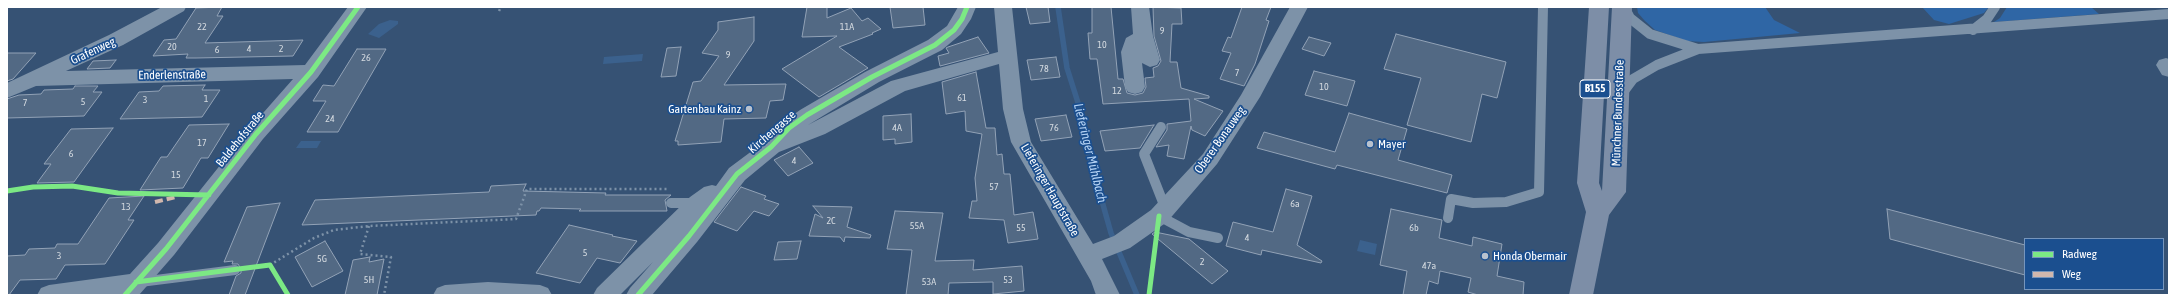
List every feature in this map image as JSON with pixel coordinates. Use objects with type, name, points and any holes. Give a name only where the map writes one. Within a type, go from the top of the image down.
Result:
[{"type":"main road","name":"Münchner Bundesstraße","points":[[1598,212],[1588,183],[1599,7]]},
{"type":"main road","name":"Münchner Bundesstraße","points":[[1582,295],[1598,212],[1615,192],[1623,7]]},
{"type":"street","name":"Grafenweg","points":[[7,91],[116,40],[177,7]]},
{"type":"street","name":"Baldehofstraße","points":[[130,288],[166,249],[256,134],[310,72],[358,7]]},
{"type":"street","name":"Kirchengasse","points":[[605,295],[698,203],[771,147],[789,128],[806,115],[872,77],[935,45],[954,30],[967,7]]},
{"type":"street","name":"Lieferinger Hauptstraße","points":[[1003,7],[1009,55],[1013,109],[1021,142],[1043,181],[1106,248],[1102,279],[1108,295]]},
{"type":"street","points":[[1140,7],[1143,36],[1150,60]]},
{"type":"street","name":"Oberer Bonauweg","points":[[1106,248],[1163,213],[1210,159],[1250,97],[1272,52],[1299,7]]},
{"type":"street","points":[[1135,87],[1131,52],[1133,43],[1143,36]]},
{"type":"street","name":"Kirchengasse","points":[[771,147],[818,129],[898,86],[1009,55]]},
{"type":"street","points":[[2169,66],[2166,65],[2169,70]]},
{"type":"street","name":"Enderlenstraße","points":[[34,79],[310,72]]},
{"type":"street","name":"Kirchengasse","points":[[638,295],[689,236],[737,174]]},
{"type":"street","points":[[50,295],[130,288]]},
{"type":"street","points":[[445,295],[488,291],[540,295]]},
{"type":"lane","points":[[1448,218],[1451,199],[1473,203],[1506,202],[1539,192],[1543,7]]},
{"type":"lane","points":[[1623,7],[1630,18],[1650,34],[1677,44],[1698,49],[1973,30],[2169,14]]},
{"type":"lane","points":[[1973,30],[1987,19],[1995,7]]},
{"type":"lane","points":[[1620,96],[1633,79],[1657,65],[1698,49]]},
{"type":"lane","points":[[1161,127],[1144,154],[1163,213],[1189,232],[1218,238]]},
{"type":"lane","points":[[671,203],[698,203]]},
{"type":"lane","points":[[130,288],[235,270]]},
{"type":"path","points":[[499,11],[502,7]]},
{"type":"path","points":[[235,270],[270,265],[314,238],[334,230],[369,226],[516,219],[527,189],[676,189]]},
{"type":"path","points":[[369,226],[360,254],[391,257],[384,295]]},
{"type":"path","points":[[270,265],[277,274],[288,295]]},
{"type":"shaded area","points":[[1637,7],[1765,7],[1774,20],[1800,33],[1704,42],[1687,41],[1655,30],[1638,13]]},
{"type":"shaded area","points":[[1922,7],[1989,7],[1984,13],[1949,24],[1934,20]]},
{"type":"shaded area","points":[[2007,7],[2091,7],[2099,14],[1994,22],[2000,18]]},
{"type":"shaded area","points":[[390,20],[398,21],[398,24],[379,38],[368,34],[379,24]]},
{"type":"shaded area","points":[[643,54],[642,61],[603,64],[604,57]]},
{"type":"shaded area","points":[[301,141],[321,141],[317,148],[296,148]]},
{"type":"shaded area","points":[[1360,240],[1377,244],[1375,255],[1357,251]]},
{"type":"building","points":[[222,7],[217,16],[223,16],[205,43],[303,40],[293,56],[186,58],[188,54],[153,56],[164,40],[176,39],[196,8]]},
{"type":"building","points":[[807,7],[827,7],[827,18],[851,8],[862,21],[868,18],[881,29],[872,33],[873,34],[839,47],[868,68],[819,97],[782,69],[837,36],[802,37]]},
{"type":"building","points":[[890,7],[923,7],[925,25],[893,28]]},
{"type":"building","points":[[1026,7],[1048,7],[1050,22],[1030,24]]},
{"type":"building","points":[[1092,7],[1111,7],[1118,79],[1123,79],[1127,93],[1135,95],[1143,93],[1146,87],[1145,78],[1154,77],[1153,68],[1158,66],[1161,61],[1154,36],[1153,7],[1181,8],[1182,24],[1172,24],[1170,62],[1177,62],[1181,88],[1209,96],[1209,98],[1194,99],[1223,111],[1205,136],[1192,130],[1191,126],[1184,159],[1167,156],[1169,145],[1156,147],[1167,130],[1167,124],[1191,121],[1189,99],[1103,104],[1097,59],[1090,59],[1088,33],[1092,33]]},
{"type":"building","points":[[1242,7],[1271,7],[1266,20],[1269,21],[1255,64],[1244,86],[1220,79],[1231,53],[1222,51],[1228,37],[1231,38]]},
{"type":"building","points":[[754,17],[754,41],[724,85],[786,84],[783,100],[770,101],[766,118],[724,119],[721,142],[678,145],[678,141],[675,141],[693,82],[701,81],[719,56],[702,53],[718,30],[718,22]]},
{"type":"building","points":[[1396,34],[1506,62],[1497,98],[1482,94],[1471,142],[1407,125],[1421,78],[1384,69]]},
{"type":"building","points":[[978,37],[989,53],[940,66],[938,56],[949,53],[946,48]]},
{"type":"building","points":[[1309,37],[1331,43],[1324,56],[1302,49]]},
{"type":"building","points":[[681,47],[676,76],[661,77],[667,48]]},
{"type":"building","points":[[357,49],[386,49],[338,132],[307,132],[326,101],[313,101],[323,85],[334,86]]},
{"type":"building","points":[[7,53],[36,53],[13,79],[7,81]]},
{"type":"building","points":[[1056,57],[1060,77],[1031,80],[1027,60]]},
{"type":"building","points":[[116,60],[110,68],[87,69],[93,61]]},
{"type":"building","points":[[1314,71],[1355,81],[1347,106],[1305,95]]},
{"type":"building","points":[[976,72],[986,128],[995,128],[997,155],[1002,154],[1004,174],[1010,174],[1014,215],[1033,212],[1038,239],[1008,243],[1004,220],[969,218],[972,201],[977,201],[975,178],[982,134],[966,131],[965,111],[946,114],[942,82]]},
{"type":"building","points":[[205,85],[202,90],[220,90],[202,117],[120,119],[139,92],[159,91],[163,86]]},
{"type":"building","points":[[75,86],[98,86],[93,92],[102,92],[84,116],[7,118],[7,99],[19,95],[41,94],[44,90],[73,89]]},
{"type":"building","points":[[1349,113],[1407,129],[1398,160],[1452,175],[1447,193],[1337,165],[1335,169],[1257,148],[1264,132],[1335,152]]},
{"type":"building","points":[[911,114],[912,142],[895,144],[895,139],[883,140],[883,116]]},
{"type":"building","points":[[1066,115],[1072,137],[1041,141],[1035,119]]},
{"type":"building","points":[[229,124],[208,158],[201,158],[183,188],[140,190],[161,157],[167,157],[189,125]]},
{"type":"building","points":[[1154,125],[1140,148],[1105,151],[1100,131]]},
{"type":"building","points":[[113,128],[74,182],[37,183],[51,164],[44,164],[71,129]]},
{"type":"building","points":[[799,147],[813,163],[788,176],[774,160]]},
{"type":"building","points":[[526,184],[523,191],[606,193],[605,195],[671,195],[665,200],[667,211],[579,211],[581,209],[541,208],[537,211],[536,215],[302,225],[315,200],[489,192],[491,186]]},
{"type":"building","points":[[741,187],[766,196],[764,199],[779,204],[769,216],[754,211],[737,231],[714,222]]},
{"type":"building","points":[[1286,189],[1312,196],[1297,245],[1322,261],[1321,263],[1262,250],[1261,255],[1226,246],[1233,222],[1273,232]]},
{"type":"building","points":[[144,196],[128,220],[134,220],[105,264],[65,265],[56,279],[20,280],[9,295],[7,295],[7,256],[25,255],[29,249],[55,248],[57,244],[78,244],[109,198]]},
{"type":"building","points":[[280,203],[245,295],[229,295],[236,276],[241,273],[241,269],[238,264],[232,264],[233,261],[224,262],[247,207]]},
{"type":"building","points":[[813,206],[852,207],[847,227],[871,235],[870,238],[845,237],[844,242],[840,237],[809,236],[815,214],[823,218]]},
{"type":"building","points":[[1391,209],[1442,220],[1439,238],[1472,246],[1473,237],[1502,244],[1497,276],[1524,282],[1523,295],[1478,295],[1468,292],[1471,278],[1440,271],[1438,284],[1429,281],[1426,295],[1403,295],[1407,271],[1380,265]]},
{"type":"building","points":[[1887,209],[2024,245],[2024,275],[1890,239]]},
{"type":"building","points":[[895,211],[943,213],[935,261],[974,260],[973,270],[1022,266],[1024,291],[993,294],[993,282],[949,283],[948,295],[906,295],[912,250],[887,249]]},
{"type":"building","points":[[569,225],[637,241],[620,263],[597,258],[580,283],[536,273]]},
{"type":"building","points":[[1155,232],[1189,239],[1228,271],[1212,284],[1152,234]]},
{"type":"building","points":[[325,241],[343,271],[312,287],[295,257]]},
{"type":"building","points":[[801,241],[797,259],[774,260],[778,242]]},
{"type":"building","points":[[370,257],[369,262],[384,259],[377,295],[345,295],[353,260]]},
{"type":"waterway","name":"Lieferinger Mühlbach","points":[[1058,7],[1067,68],[1080,109],[1089,155],[1111,233],[1137,295]]},
{"type":"marked path","points":[[155,202],[176,197]]},
{"type":"cycle path","points":[[125,295],[166,249],[256,134],[311,72],[358,7]]},
{"type":"cycle path","points":[[638,295],[689,236],[737,174],[771,147],[789,128],[807,115],[872,77],[935,45],[954,30],[962,19],[967,7]]},
{"type":"cycle path","points":[[7,191],[33,187],[72,186],[118,193],[209,195]]},
{"type":"cycle path","points":[[1149,295],[1159,216]]},
{"type":"cycle path","points":[[136,282],[270,265],[277,274],[288,295]]},
{"type":"place","name":"Gartenbau Kainz","points":[[749,109]]},
{"type":"place","name":"Mayer","points":[[1370,144]]},
{"type":"place","name":"Honda Obermair","points":[[1485,256]]}]
